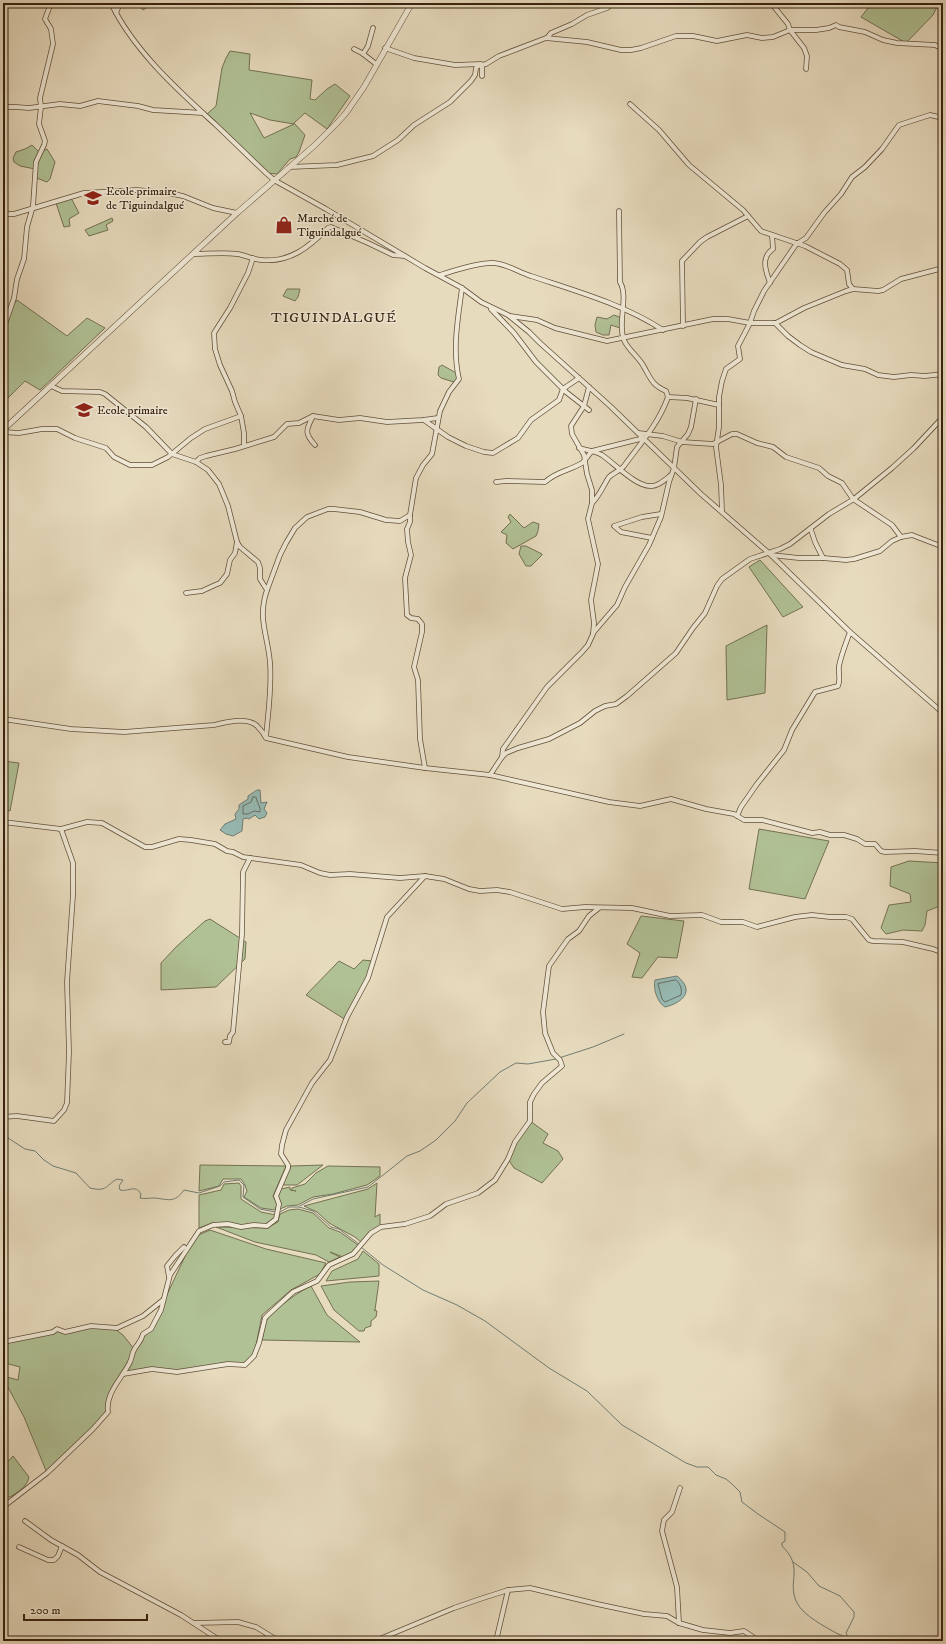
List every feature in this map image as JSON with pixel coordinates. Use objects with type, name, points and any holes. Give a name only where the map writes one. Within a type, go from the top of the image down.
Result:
[{"type":"street","points":[[3,330],[14,298],[17,279],[24,259],[27,227],[32,208],[36,162],[45,141],[39,124],[41,89],[53,44],[51,29],[45,19],[51,3]]},
{"type":"street","points":[[111,3],[135,42],[174,85],[274,180],[336,214],[405,256],[440,275],[486,305],[514,333],[536,362],[563,389],[589,410]]},
{"type":"street","points":[[116,13],[120,3]]},
{"type":"street","points":[[3,431],[237,213],[325,135],[346,113],[412,3]]},
{"type":"street","points":[[547,38],[551,33],[558,32],[587,15],[607,8],[614,3]]},
{"type":"street","points":[[771,3],[788,24],[790,30],[804,48],[806,56],[806,69]]},
{"type":"street","points":[[289,167],[337,165],[373,156],[398,140],[414,126],[450,102],[475,75],[476,68],[478,66],[484,65],[499,56],[547,38],[587,42],[621,50],[641,48],[676,36],[693,36],[717,41],[747,35],[762,38],[773,37],[790,30],[816,30],[829,28],[836,24],[843,28],[865,32],[883,40],[897,43],[936,45],[943,49]]},
{"type":"street","points":[[363,54],[368,46],[373,28]]},
{"type":"street","points":[[385,48],[414,58],[455,65],[484,65]]},
{"type":"street","points":[[354,49],[376,64]]},
{"type":"street","points":[[482,76],[484,65]]},
{"type":"street","points":[[3,107],[30,108],[60,104],[80,106],[98,101],[138,106],[153,110],[203,113]]},
{"type":"street","points":[[630,104],[659,130],[689,165],[743,210],[761,231],[798,243],[844,266],[847,270],[849,284],[853,289]]},
{"type":"street","points":[[722,511],[717,442],[721,387],[726,369],[740,359],[738,346],[750,323],[754,311],[770,283],[798,243],[806,238],[824,212],[841,194],[852,177],[865,167],[882,149],[899,125],[930,115],[943,118]]},
{"type":"street","points":[[3,214],[14,214],[84,193],[137,190],[183,196],[213,208],[237,213]]},
{"type":"street","points":[[592,503],[599,495],[610,476],[619,470],[636,451],[660,418],[668,397],[666,391],[653,384],[644,366],[623,339],[623,287],[620,282],[619,211]]},
{"type":"street","points":[[683,326],[682,261],[700,242],[707,237],[748,216]]},
{"type":"street","points":[[193,254],[234,253],[274,261],[298,253],[305,249],[331,227],[393,255],[405,256]]},
{"type":"street","points":[[770,283],[764,263],[767,254],[773,249],[772,235]]},
{"type":"street","points":[[244,446],[244,433],[241,416],[220,365],[215,349],[214,333],[230,308],[248,273],[253,258]]},
{"type":"street","points":[[440,275],[483,264],[498,264],[622,308],[645,318],[663,330]]},
{"type":"street","points":[[508,315],[537,320],[555,328],[607,341],[722,318],[750,323],[774,323],[804,308],[853,289],[878,291],[901,279],[943,268]]},
{"type":"street","points":[[425,768],[420,740],[418,680],[414,667],[422,632],[422,624],[418,619],[407,616],[405,578],[411,555],[407,536],[416,478],[423,465],[433,452],[438,418],[450,392],[459,379],[457,368],[456,331],[462,288]]},
{"type":"street","points":[[486,305],[508,315],[530,332],[540,343],[638,433],[646,437],[674,468],[701,494],[769,554],[850,632],[943,713]]},
{"type":"street","points":[[774,323],[800,345],[811,352],[842,365],[866,369],[878,375],[894,377],[943,374]]},
{"type":"street","points":[[423,420],[436,427],[448,437],[466,446],[484,452],[493,453],[518,438],[531,420],[559,400],[563,389],[579,378]]},
{"type":"street","points":[[51,386],[62,392],[100,392],[105,394],[146,426],[172,454],[179,458],[196,462],[208,470],[219,484],[230,510],[237,542],[240,547],[258,562],[260,568],[260,579],[267,590]]},
{"type":"street","points":[[589,387],[584,406],[572,426],[572,434],[584,456],[584,462],[592,490],[589,525],[598,564],[591,600],[594,623],[593,634]]},
{"type":"street","points":[[668,397],[696,399],[719,405]]},
{"type":"street","points":[[490,775],[502,757],[504,749],[535,703],[547,687],[588,645],[593,634],[617,605],[624,586],[652,538],[661,514],[674,468],[677,447],[682,442],[691,427],[696,399]]},
{"type":"street","points":[[3,431],[19,433],[42,428],[57,430],[75,438],[106,448],[114,457],[130,465],[152,465],[161,462],[190,438],[205,429],[241,416]]},
{"type":"street","points":[[196,462],[203,457],[274,437],[287,424],[299,423],[313,416],[339,420],[360,418],[387,422],[438,418]]},
{"type":"street","points":[[313,416],[307,428],[307,435],[315,445]]},
{"type":"street","points":[[502,757],[518,748],[549,740],[576,726],[595,711],[605,706],[616,704],[627,696],[676,653],[693,628],[706,613],[717,586],[722,579],[750,559],[769,554],[790,544],[810,530],[821,519],[853,499],[892,468],[914,448],[943,417]]},
{"type":"street","points":[[496,482],[545,482],[555,474],[571,469],[584,462],[592,451],[646,437],[663,436],[682,442],[712,444],[732,434],[737,434],[758,443],[773,447],[786,457],[819,468],[828,476],[842,483],[853,499],[892,525],[901,537]]},
{"type":"street","points":[[579,448],[602,455],[619,470],[638,481],[653,486],[671,475]]},
{"type":"street","points":[[266,738],[270,692],[270,663],[262,618],[263,602],[280,555],[286,543],[296,528],[307,517],[328,509],[360,512],[386,520],[400,521],[410,514]]},
{"type":"street","points":[[652,538],[621,532],[614,526],[642,517],[661,514]]},
{"type":"street","points":[[810,530],[823,558]]},
{"type":"street","points":[[769,554],[799,558],[854,559],[880,551],[892,541],[901,537],[912,536],[943,548]]},
{"type":"street","points":[[186,593],[202,591],[220,583],[227,574],[230,560],[235,553],[237,542]]},
{"type":"street","points":[[737,816],[751,793],[784,750],[792,730],[815,692],[839,684],[840,660],[850,632]]},
{"type":"street","points":[[3,719],[71,729],[124,732],[214,725],[228,721],[239,721],[252,723],[258,726],[266,738],[348,757],[425,768],[490,775],[604,802],[640,806],[672,799],[706,809],[734,814],[744,820],[762,820],[812,833],[820,832],[830,835],[844,835],[857,839],[865,844],[875,844],[881,851],[885,852],[915,851],[943,854]]},
{"type":"street","points":[[3,822],[61,829],[86,822],[102,823],[145,847],[152,847],[175,840],[184,839],[215,844],[227,851],[250,858],[302,864],[320,873],[330,875],[350,874],[400,878],[425,876],[444,879],[469,889],[510,892],[562,909],[585,907],[632,908],[670,916],[702,915],[721,922],[743,922],[757,927],[812,914],[830,917],[846,916],[852,919],[869,940],[903,942],[933,949],[943,953]]},
{"type":"street","points":[[3,1117],[17,1116],[54,1121],[67,1105],[69,1052],[67,982],[72,917],[73,863],[61,829]]},
{"type":"street","points":[[224,1042],[229,1042],[230,1036],[233,1032],[242,934],[242,872],[250,858]]},
{"type":"street","points":[[3,1507],[43,1476],[94,1429],[108,1412],[108,1406],[116,1383],[130,1362],[134,1349],[140,1343],[143,1334],[151,1329],[164,1300],[169,1280],[194,1236],[202,1229],[213,1225],[222,1224],[241,1227],[254,1225],[267,1226],[276,1220],[279,1204],[276,1196],[288,1168],[287,1163],[281,1154],[286,1130],[312,1083],[330,1060],[347,1017],[368,978],[387,918],[425,876]]},
{"type":"street","points":[[123,1374],[152,1368],[177,1372],[228,1364],[245,1365],[254,1356],[265,1318],[293,1292],[317,1281],[329,1265],[353,1254],[371,1233],[381,1227],[405,1224],[430,1216],[446,1204],[478,1193],[495,1180],[508,1159],[515,1142],[530,1121],[530,1102],[534,1094],[542,1083],[562,1066],[562,1063],[554,1053],[545,1033],[543,1012],[549,966],[568,939],[579,931],[589,916],[599,908]]},
{"type":"street","points":[[169,1280],[167,1266],[184,1247]]},
{"type":"street","points":[[3,1342],[49,1333],[57,1329],[65,1332],[91,1326],[117,1328],[143,1316],[164,1300]]},
{"type":"street","points":[[679,1623],[677,1587],[662,1531],[664,1520],[672,1512],[680,1488]]},
{"type":"street","points":[[25,1521],[100,1572],[193,1623],[221,1641]]},
{"type":"street","points":[[19,1546],[48,1560],[54,1560],[58,1556],[62,1546]]},
{"type":"street","points":[[366,1641],[377,1641],[454,1608],[508,1590],[530,1588],[644,1614],[667,1616],[679,1623],[703,1630],[730,1634],[744,1631],[753,1637],[755,1641]]},
{"type":"street","points":[[496,1641],[508,1590]]},
{"type":"street","points":[[193,1623],[238,1622],[256,1627],[277,1640],[324,1641]]},
{"type":"green space","points":[[136,3],[151,3],[152,4],[143,10]]},
{"type":"green space","points":[[872,3],[939,3],[933,15],[906,43],[861,17]]},
{"type":"green space","points":[[230,51],[250,54],[249,70],[312,80],[310,99],[315,100],[335,84],[350,96],[327,129],[305,113],[294,123],[305,135],[299,152],[296,157],[290,159],[277,174],[266,173],[206,115],[216,106],[222,68]],"holes":[[[250,113],[270,120],[294,124],[264,138]]]},
{"type":"green space","points":[[32,145],[40,153],[47,149],[55,162],[50,179],[47,182],[34,177],[35,169],[20,166],[14,162],[13,158],[16,152]]},
{"type":"green space","points":[[71,198],[79,213],[69,219],[70,226],[64,227],[56,203]]},
{"type":"green space","points":[[112,218],[113,221],[106,225],[108,230],[89,236],[85,230]]},
{"type":"green space","points":[[287,289],[300,289],[298,297],[295,301],[283,296]]},
{"type":"green space","points":[[17,300],[67,336],[87,318],[105,328],[40,390],[25,381],[3,403],[3,330],[7,314]]},
{"type":"green space","points":[[614,315],[622,318],[623,329],[611,325],[609,335],[603,335],[596,332],[595,325],[597,317],[607,319]]},
{"type":"green space","points":[[442,365],[458,374],[457,383],[441,378],[438,375],[439,367]]},
{"type":"green space","points":[[510,514],[524,528],[533,522],[539,524],[536,536],[513,549],[506,543],[507,535],[501,532],[511,522],[508,517]]},
{"type":"green space","points":[[521,546],[526,546],[542,555],[531,566],[526,566],[519,554]]},
{"type":"green space","points":[[760,560],[803,607],[783,617],[749,567]]},
{"type":"green space","points":[[767,625],[765,693],[727,700],[726,646]]},
{"type":"green space","points":[[3,761],[19,763],[10,811],[3,809]]},
{"type":"green space","points":[[759,829],[829,841],[805,899],[749,889]]},
{"type":"green space","points":[[909,861],[943,863],[943,907],[940,906],[927,911],[925,925],[922,931],[903,930],[886,934],[881,928],[889,905],[911,902],[910,894],[890,886],[891,867]]},
{"type":"green space","points":[[641,916],[684,921],[677,958],[658,957],[642,978],[632,977],[640,953],[627,944]]},
{"type":"green space","points":[[210,919],[246,942],[245,959],[216,987],[161,990],[161,963],[177,946],[205,921]]},
{"type":"green space","points":[[363,960],[372,961],[368,978],[346,1020],[306,995],[339,961],[354,969]]},
{"type":"green space","points":[[530,1121],[548,1134],[543,1143],[558,1151],[563,1159],[542,1183],[514,1168],[508,1159],[515,1142]]},
{"type":"green space","points":[[200,1165],[286,1166],[273,1196],[277,1204],[275,1210],[261,1208],[244,1197],[247,1191],[241,1179],[223,1179],[219,1186],[199,1191]]},
{"type":"green space","points":[[323,1165],[297,1185],[283,1185],[291,1166]]},
{"type":"green space","points":[[328,1166],[380,1167],[380,1176],[367,1185],[333,1194],[313,1197],[298,1205],[287,1206],[280,1209],[281,1203],[278,1197],[281,1189],[290,1187],[290,1190],[296,1191],[291,1190],[292,1188],[305,1184],[316,1173]]},
{"type":"green space","points":[[239,1183],[241,1186],[241,1199],[261,1212],[276,1215],[273,1220],[266,1224],[241,1225],[212,1223],[199,1228],[199,1195],[221,1190],[224,1184]]},
{"type":"green space","points":[[377,1183],[375,1217],[380,1214],[380,1225],[361,1242],[355,1237],[329,1223],[317,1212],[304,1206],[368,1189]]},
{"type":"green space","points":[[298,1209],[313,1213],[329,1228],[340,1232],[358,1245],[351,1253],[343,1257],[330,1252],[340,1257],[329,1262],[316,1255],[255,1242],[216,1227],[267,1228],[278,1222],[280,1214],[289,1210]]},
{"type":"green space","points":[[210,1230],[266,1249],[326,1263],[320,1274],[291,1290],[262,1315],[254,1356],[245,1365],[228,1364],[177,1372],[158,1369],[123,1374],[110,1397],[108,1412],[47,1473],[24,1417],[3,1378],[3,1376],[18,1380],[20,1367],[5,1363],[8,1340],[57,1329],[65,1332],[82,1328],[115,1329],[123,1335],[134,1349],[143,1334],[151,1329],[194,1237]]},
{"type":"green space","points":[[363,1251],[379,1264],[379,1276],[326,1281],[332,1271],[358,1259]]},
{"type":"green space","points":[[379,1281],[374,1310],[377,1311],[376,1317],[371,1321],[371,1326],[365,1328],[364,1331],[359,1331],[334,1310],[321,1286],[350,1282]]},
{"type":"green space","points":[[311,1286],[327,1315],[360,1342],[262,1340],[266,1323],[271,1314],[288,1300]]},
{"type":"green space","points":[[13,1456],[29,1477],[28,1481],[19,1491],[10,1497],[3,1496],[3,1467]]},
{"type":"water","points":[[257,790],[260,790],[261,803],[267,802],[264,809],[267,813],[265,817],[259,819],[255,815],[249,819],[243,819],[242,831],[233,836],[220,830],[225,824],[236,819],[235,814],[239,809],[239,805]]},
{"type":"water","points":[[677,976],[683,981],[686,991],[684,996],[677,1003],[665,1007],[656,995],[655,980]]},
{"type":"waterway","points":[[559,1058],[593,1047],[624,1034]]},
{"type":"waterway","points":[[300,1206],[313,1199],[368,1187],[407,1156],[420,1151],[436,1140],[455,1121],[467,1103],[500,1072],[516,1063],[528,1064],[556,1059]]},
{"type":"waterway","points":[[3,1138],[8,1138],[25,1149],[35,1151],[53,1166],[76,1173],[90,1188],[103,1189],[117,1179],[123,1180],[119,1186],[120,1190],[136,1189],[141,1194],[140,1198],[170,1200],[177,1197],[184,1190],[199,1193],[220,1186],[224,1182],[239,1180],[244,1185],[243,1197],[260,1209],[275,1212]]},
{"type":"waterway","points":[[280,1212],[289,1207],[299,1207],[313,1211],[331,1227],[339,1229],[359,1244]]},
{"type":"waterway","points":[[361,1247],[383,1265],[423,1290],[457,1305],[485,1321],[549,1368],[587,1391],[622,1425],[686,1463],[697,1467],[708,1467],[716,1475],[726,1479],[740,1492],[742,1502],[785,1532],[785,1541],[782,1543],[782,1546],[789,1554],[792,1561],[794,1568],[794,1595],[800,1608],[820,1624],[852,1641]]},
{"type":"waterway","points":[[793,1562],[807,1572],[819,1586],[840,1596],[854,1612],[854,1617],[846,1633],[848,1637]]},
{"type":"place","name":"Ecole primaire de Tiguindalgué","points":[[93,198]]},
{"type":"place","name":"Marché de Tiguindalgué","points":[[284,225]]},
{"type":"place","name":"Ecole primaire","points":[[84,410]]},
{"type":"district","name":"TIGUINDALGUÉ","points":[[334,317]]}]
